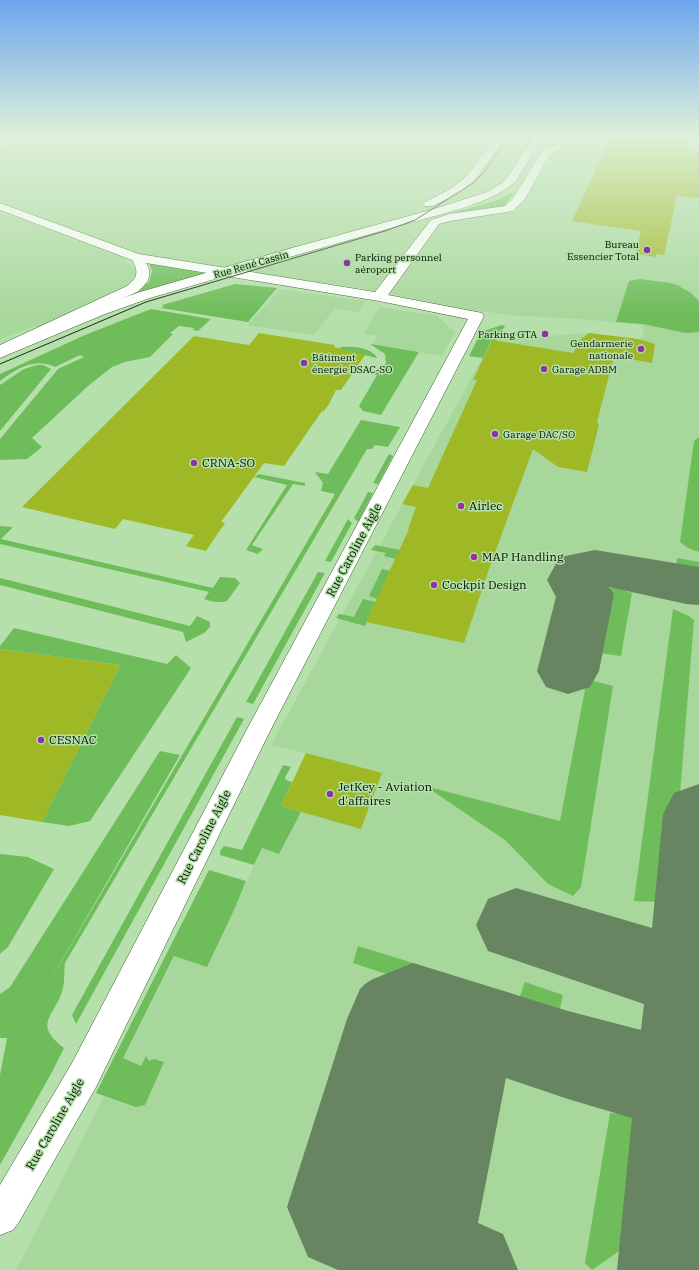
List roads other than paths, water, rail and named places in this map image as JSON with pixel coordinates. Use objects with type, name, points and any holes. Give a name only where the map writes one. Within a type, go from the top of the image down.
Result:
[{"type":"street","points":[[296,251],[387,222],[444,196]]},
{"type":"street","name":"Rue René Cassin","points":[[0,352],[125,302],[222,272],[328,243],[483,196]]},
{"type":"street","points":[[380,296],[435,222],[449,218],[509,209],[521,196]]},
{"type":"street","name":"Rue Caroline Aigle","points":[[0,206],[136,256],[222,272],[380,296],[419,306],[477,316],[254,740],[101,1038],[84,1075],[6,1210],[0,1217]]},
{"type":"street","points":[[0,352],[33,334],[132,289],[141,281],[144,275],[144,270],[136,256]]},
{"type":"tram line","points":[[0,364],[146,302],[385,231],[415,220],[452,196]]},
{"type":"place","name":"Bureau Essencier Total","points":[[647,250]]},
{"type":"place","name":"Parking personnel aéroport","points":[[347,263]]},
{"type":"place","name":"Parking GTA","points":[[545,334]]},
{"type":"place","name":"Gendarmerie nationale","points":[[641,349]]},
{"type":"place","name":"Bâtiment énergie DSAC-SO","points":[[304,363]]},
{"type":"place","name":"Garage ADBM","points":[[544,369]]},
{"type":"place","name":"Garage DAC/SO","points":[[495,434]]},
{"type":"place","name":"CRNA-SO","points":[[194,463]]},
{"type":"place","name":"Airlec","points":[[461,506]]},
{"type":"place","name":"MAP Handling","points":[[474,557]]},
{"type":"place","name":"Cockpit Design","points":[[434,585]]},
{"type":"place","name":"CESNAC","points":[[41,740]]},
{"type":"place","name":"JetKey - Aviation d'affaires","points":[[330,794]]}]
